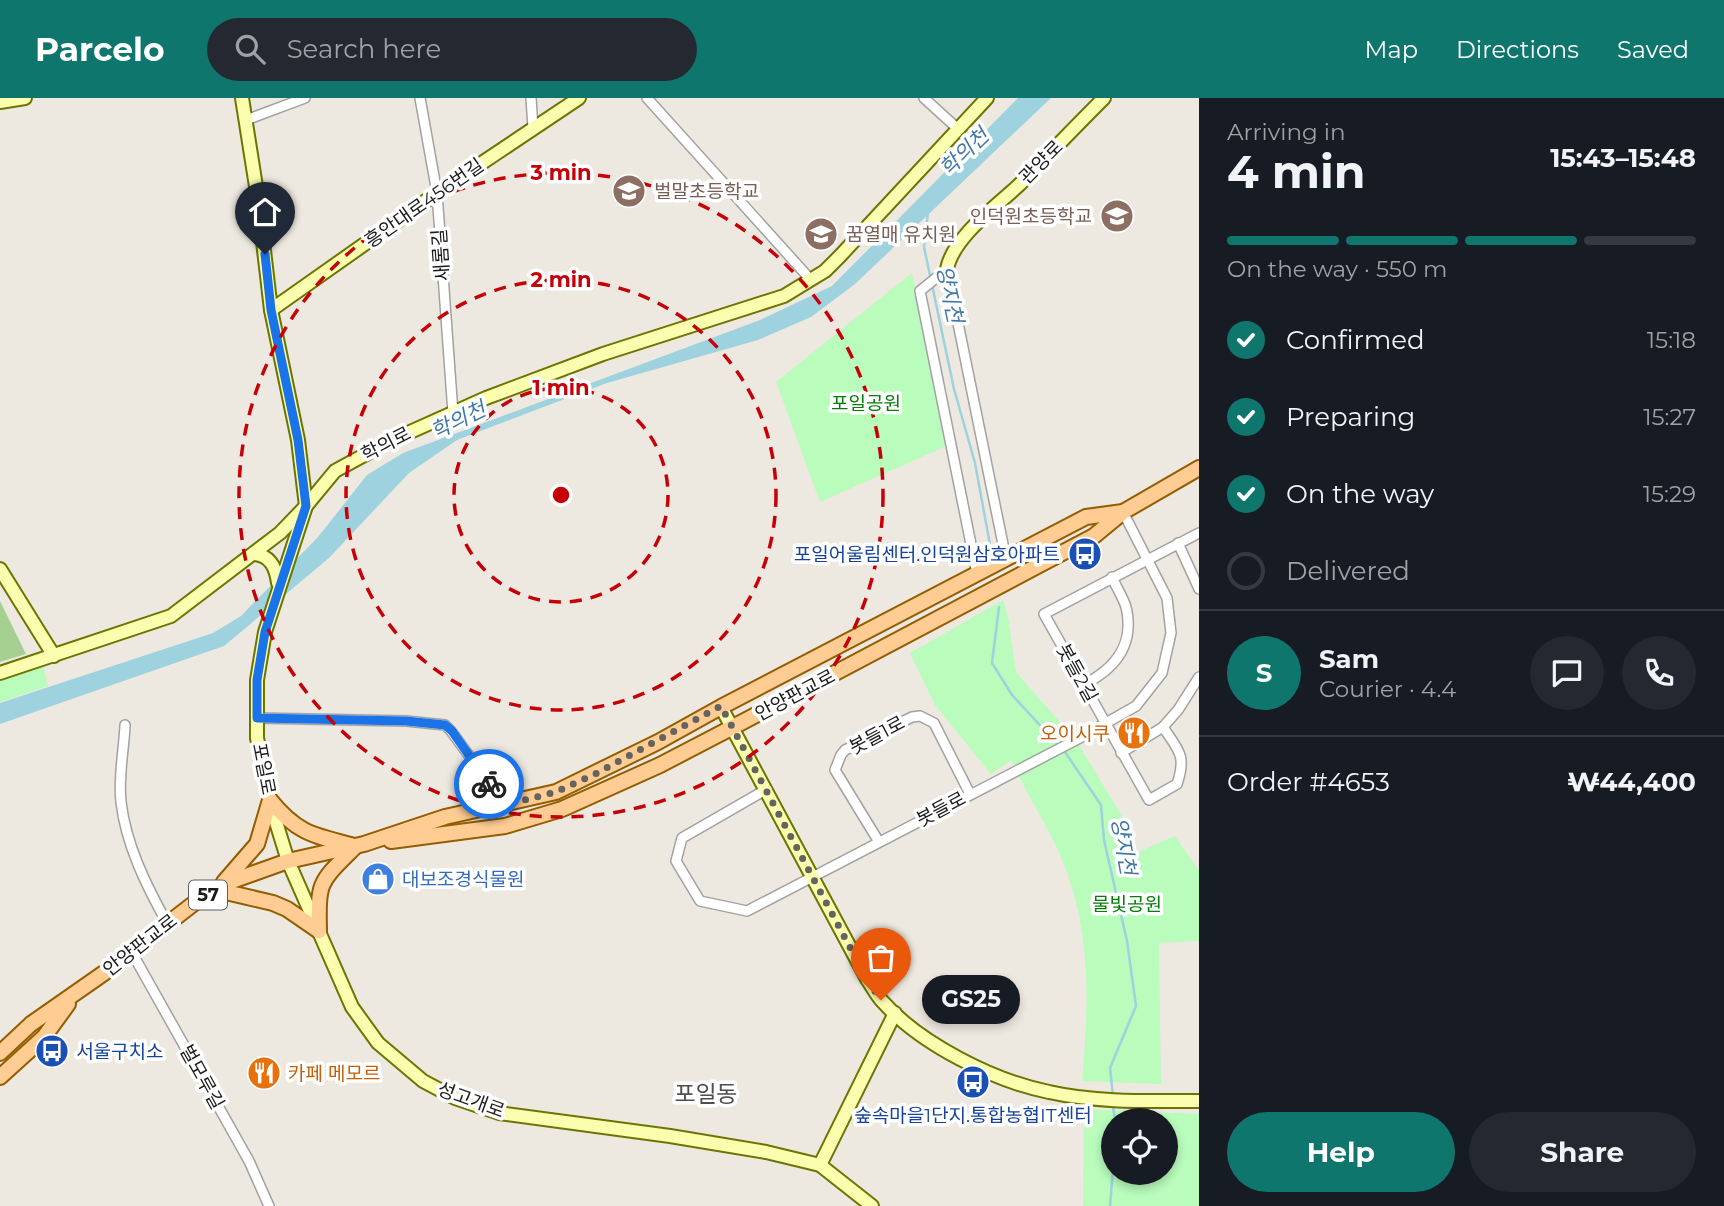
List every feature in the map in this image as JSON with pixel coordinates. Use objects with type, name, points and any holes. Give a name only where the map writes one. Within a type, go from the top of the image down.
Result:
[{"type":"main road","name":"안양판교로","points":[[360,845],[505,827],[562,809],[660,765],[1094,536],[1123,512],[1199,468]]},
{"type":"main road","name":"안양판교로","points":[[0,1053],[31,1024],[75,994],[167,923],[232,881],[288,861],[360,845],[445,817],[556,792],[1086,517],[1123,512]]},
{"type":"main road","points":[[319,931],[287,909],[273,903],[217,890],[257,844],[270,800],[296,827],[319,837],[360,845]]},
{"type":"main road","points":[[319,931],[318,893],[322,881],[360,845]]},
{"type":"main road","name":"안양판교로","points":[[0,1077],[44,1037],[75,994]]},
{"type":"street","points":[[0,102],[25,98]]},
{"type":"street","points":[[242,98],[271,310],[298,440],[306,506]]},
{"type":"street","points":[[246,121],[305,98]]},
{"type":"street","name":"새롬길","points":[[420,98],[437,193],[453,413]]},
{"type":"street","points":[[531,98],[533,128]]},
{"type":"street","name":"흥안대로456번길","points":[[271,310],[437,193],[579,98]]},
{"type":"street","points":[[647,98],[811,280]]},
{"type":"street","points":[[924,98],[958,129]]},
{"type":"street","name":"학의로","points":[[0,673],[171,616],[259,555],[335,471],[390,440],[603,354],[784,296],[811,280],[841,256],[986,98]]},
{"type":"street","name":"관양로","points":[[948,263],[979,222],[1104,98]]},
{"type":"street","points":[[948,263],[920,292],[977,574]]},
{"type":"street","points":[[948,263],[1006,559]]},
{"type":"street","name":"포일로","points":[[288,861],[270,800],[257,738],[257,680],[265,632],[306,506]]},
{"type":"street","name":"봇들로","points":[[767,789],[682,838],[676,861],[700,901],[747,911],[1067,745],[1136,706],[1162,673],[1171,633],[1167,598],[1123,512]]},
{"type":"street","name":"봇들2길","points":[[1163,726],[1178,750],[1183,765],[1177,784],[1149,800],[1044,614],[1199,533]]},
{"type":"street","points":[[1178,543],[1198,586]]},
{"type":"street","points":[[259,555],[276,570],[279,586]]},
{"type":"street","points":[[0,569],[54,656]]},
{"type":"street","points":[[1083,685],[1110,666],[1126,648],[1126,606],[1112,577]]},
{"type":"street","points":[[1121,752],[1163,726],[1199,677]]},
{"type":"street","points":[[721,706],[867,979],[881,1000],[920,1035],[996,1075],[1049,1093],[1113,1099],[1199,1101]]},
{"type":"street","name":"봇들1로","points":[[878,842],[835,770],[845,750],[912,717],[920,716],[934,723],[970,794]]},
{"type":"street","points":[[257,718],[406,721],[445,725],[492,787],[501,806]]},
{"type":"street","points":[[125,725],[121,799],[128,838],[149,891],[167,923]]},
{"type":"street","name":"성고개로","points":[[288,861],[352,1007],[378,1043],[422,1082],[455,1098],[499,1113],[670,1136],[766,1152],[820,1165],[872,1206]]},
{"type":"street","name":"벌모루길","points":[[131,951],[249,1161],[269,1206]]},
{"type":"street","points":[[820,1165],[895,1013]]},
{"type":"green space","name":"포일공원","points":[[912,273],[951,444],[820,502],[776,382]]},
{"type":"green space","name":"물빛공원","points":[[1003,600],[1016,672],[1076,740],[1123,818],[1136,853],[1175,836],[1199,871],[1199,941],[1159,943],[1161,1084],[1082,1081],[1086,966],[1078,911],[1060,855],[1011,760],[991,774],[935,705],[910,653]]},
{"type":"green space","points":[[0,601],[26,654],[0,662]]},
{"type":"green space","points":[[43,664],[48,686],[0,702],[0,678]]},
{"type":"green space","points":[[1084,1109],[1101,1110],[1101,1185],[1178,1185],[1178,1113],[1199,1114],[1199,1206],[1083,1206]]},
{"type":"water","name":"학의천","points":[[1018,98],[1051,98],[855,284],[811,317],[758,340],[607,383],[457,440],[409,473],[329,558],[224,646],[0,724],[0,703],[213,633],[241,616],[318,537],[367,475],[403,453],[760,320],[832,286]]},
{"type":"waterway","name":"양지천","points":[[928,212],[924,247],[954,389],[975,463],[991,550]]},
{"type":"waterway","name":"양지천","points":[[999,607],[992,663],[1012,695],[1065,752],[1101,805],[1104,840],[1127,941],[1136,1006],[1110,1068],[1113,1096]]},
{"type":"waterway","name":"양지천","points":[[1110,1206],[1112,1185]]},
{"type":"way so far","points":[[489,784],[501,806],[556,792],[658,742],[721,706],[867,979],[881,1000]]},
{"type":"place","name":"벌말초등학교","points":[[629,191]]},
{"type":"place","name":"인덕원초등학교","points":[[1117,216]]},
{"type":"place","name":"꿈열매 유치원","points":[[821,234]]},
{"type":"place","name":"포일어울림센터.인덕원삼호아파트","points":[[1085,554]]},
{"type":"place","name":"오이시쿠","points":[[1134,733]]},
{"type":"place","name":"대보조경식물원","points":[[378,879]]},
{"type":"place","name":"GS25","points":[[881,1000]]},
{"type":"place","name":"서울구치소","points":[[52,1051]]},
{"type":"place","name":"카페 메모르","points":[[264,1073]]},
{"type":"place","name":"숲속마을1단지.통합농협IT센터","points":[[973,1082]]},
{"type":"district","name":"포일동","points":[[706,1094]]},
{"type":"route","points":[[265,254],[271,310],[298,440],[306,506],[265,632],[257,680],[257,718],[406,721],[445,725],[489,784]]}]
